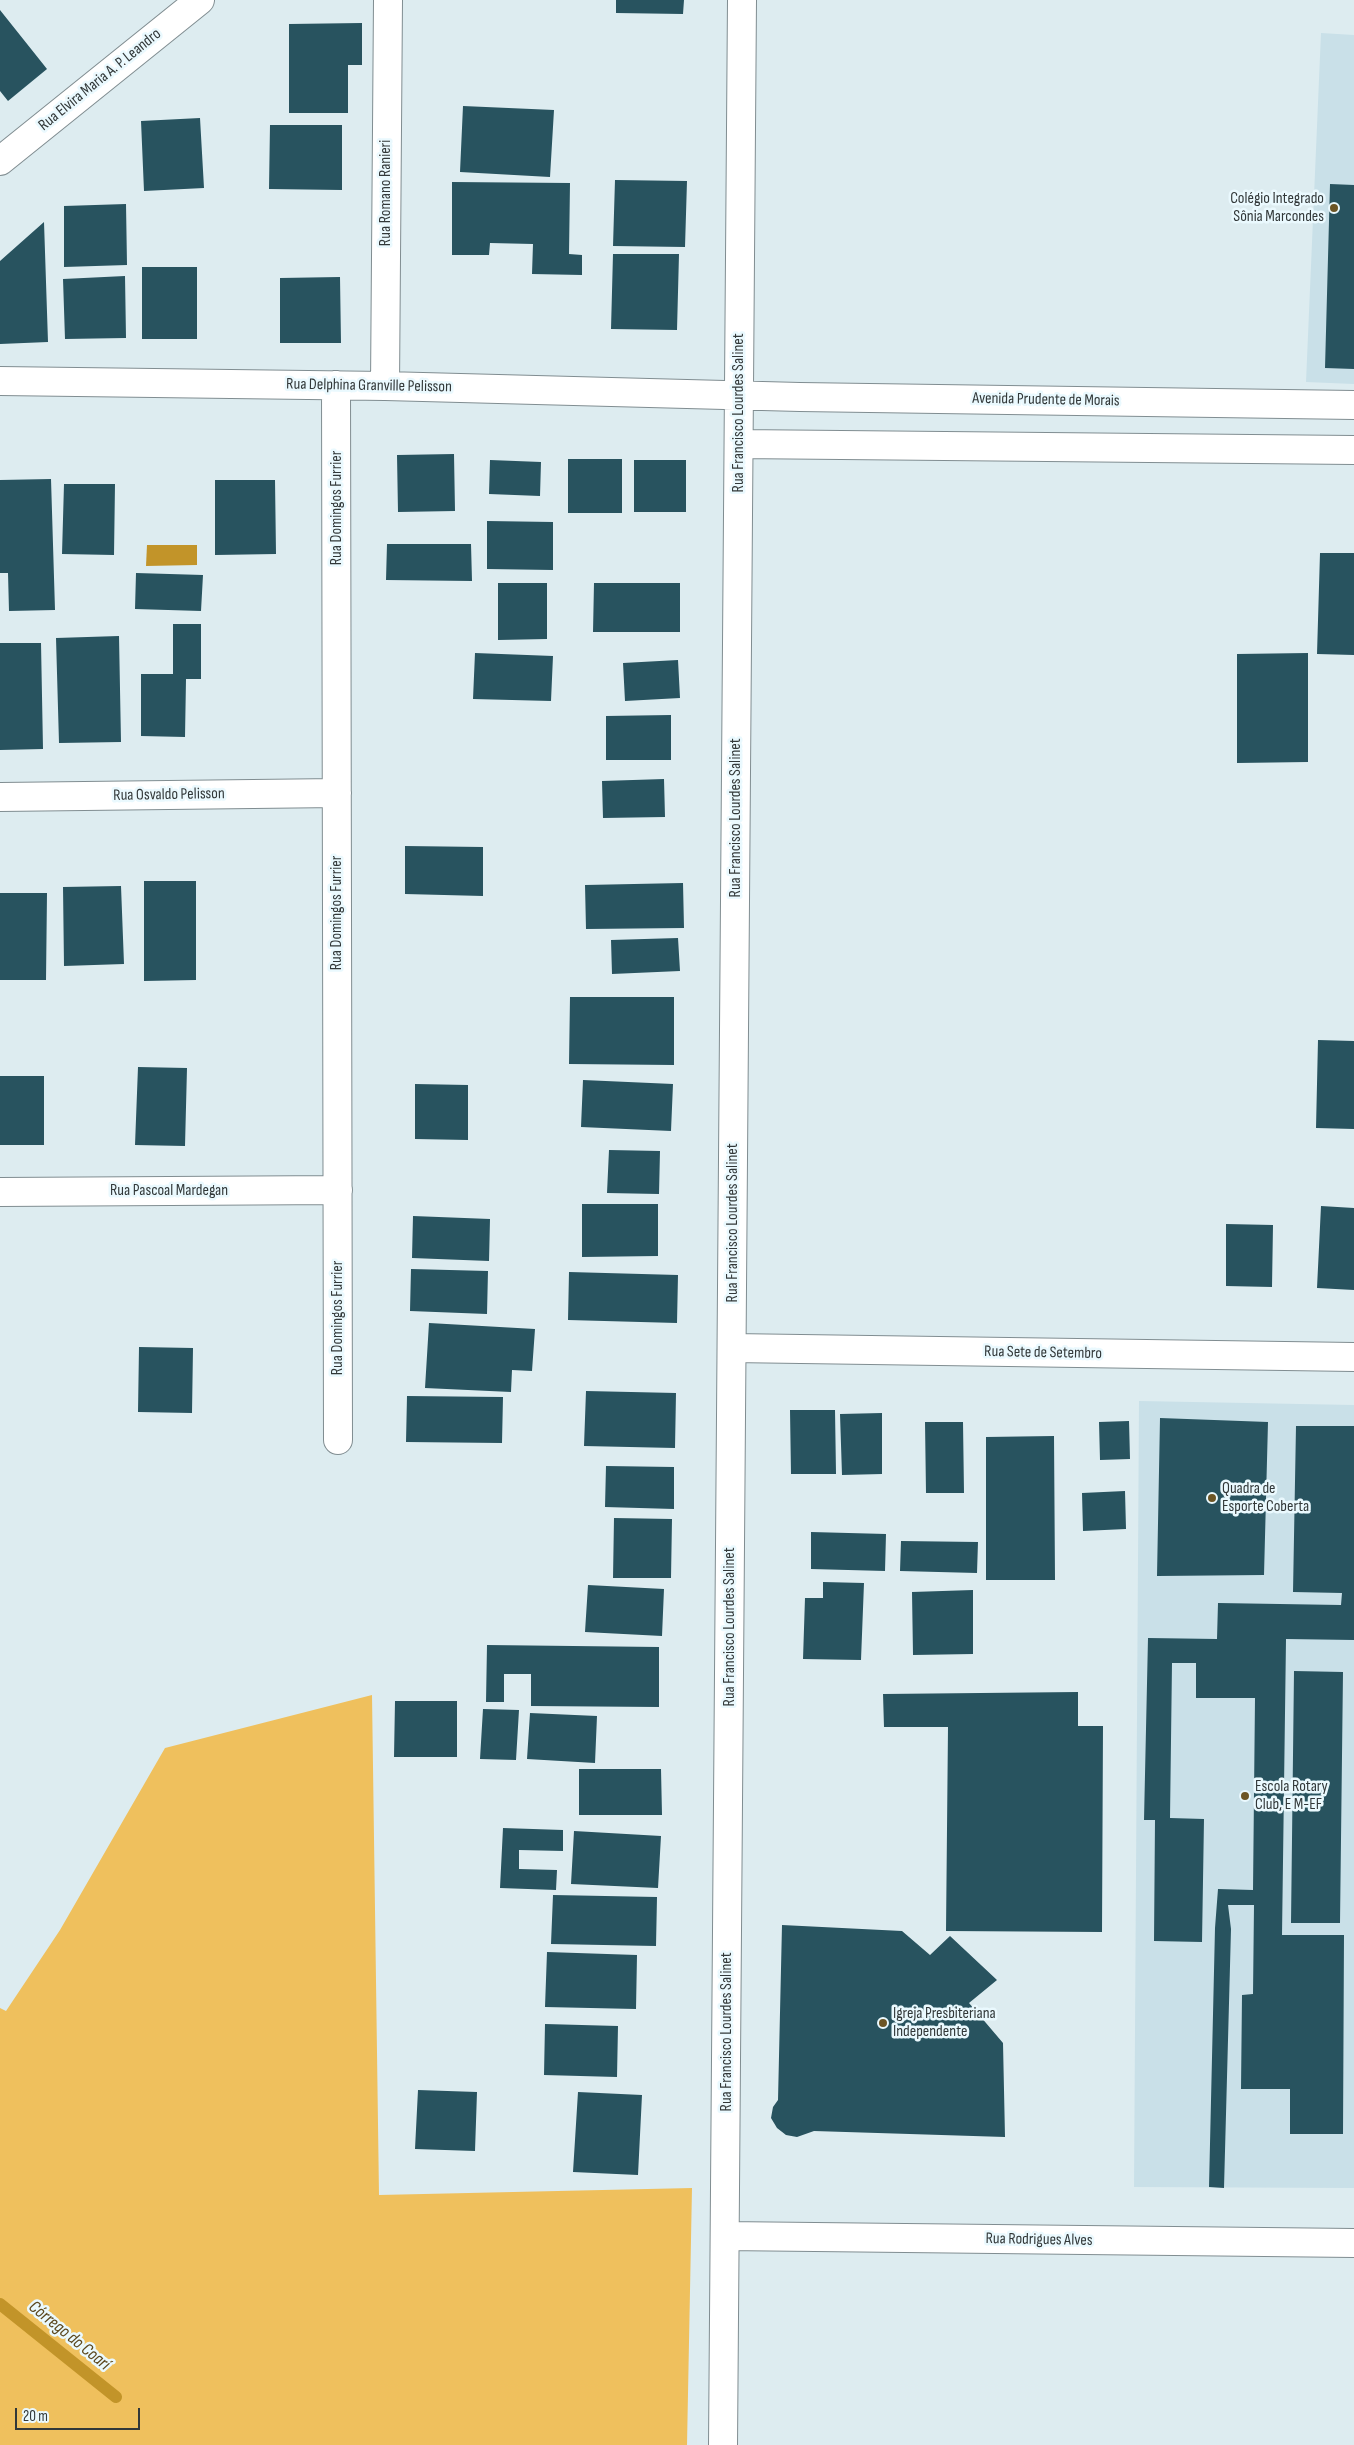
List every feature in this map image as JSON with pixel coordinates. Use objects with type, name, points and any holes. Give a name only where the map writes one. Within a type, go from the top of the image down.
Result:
[{"type":"street","name":"Rua Elvira Maria A. P. Leandro","points":[[0,161],[200,0]]},
{"type":"street","name":"Rua Romano Ranieri","points":[[385,386],[388,0]]},
{"type":"street","name":"Rua Francisco Lourdes Salinet","points":[[723,2445],[742,0]]},
{"type":"street","name":"Rua Delphina Granville Pelisson","points":[[0,381],[336,385],[739,394]]},
{"type":"street","name":"Rua Domingos Furrier","points":[[336,385],[338,1440]]},
{"type":"street","name":"Avenida Prudente de Morais","points":[[739,394],[1354,405]]},
{"type":"street","points":[[739,444],[1354,450]]},
{"type":"street","name":"Rua Osvaldo Pelisson","points":[[0,797],[337,793]]},
{"type":"street","name":"Rua Pascoal Mardegan","points":[[0,1192],[338,1190]]},
{"type":"street","name":"Rua Sete de Setembro","points":[[732,1348],[1354,1357]]},
{"type":"street","name":"Rua Rodrigues Alves","points":[[725,2236],[1354,2244]]},
{"type":"shaded area","name":"Colégio Integrado Sônia Marcondes","points":[[1321,33],[1354,35],[1354,384],[1306,382]]},
{"type":"shaded area","points":[[147,545],[197,545],[197,565],[146,566]]},
{"type":"shaded area","name":"Escola Rotary Club, E M-EF","points":[[1139,1401],[1354,1405],[1354,2188],[1134,2187]]},
{"type":"shaded area","points":[[372,1695],[379,2195],[692,2188],[687,2445],[0,2445],[0,2008],[6,2011],[60,1930],[165,1748]]},
{"type":"building","points":[[616,0],[684,0],[683,14],[616,13]]},
{"type":"building","points":[[0,10],[47,69],[8,101],[0,91]]},
{"type":"building","points":[[362,23],[362,65],[348,65],[348,113],[289,113],[289,24]]},
{"type":"building","points":[[463,106],[554,110],[550,177],[460,172]]},
{"type":"building","points":[[200,118],[204,188],[144,191],[141,121]]},
{"type":"building","points":[[270,125],[342,125],[342,190],[269,189]]},
{"type":"building","points":[[615,180],[687,181],[685,247],[613,246]]},
{"type":"building","points":[[452,182],[570,183],[569,254],[582,255],[582,275],[532,274],[533,244],[490,243],[489,255],[452,255]]},
{"type":"building","points":[[1330,184],[1354,185],[1354,369],[1325,368]]},
{"type":"building","points":[[126,204],[127,265],[64,267],[64,206]]},
{"type":"building","points":[[44,222],[48,342],[0,344],[0,261]]},
{"type":"building","points":[[613,254],[679,254],[677,330],[611,329]]},
{"type":"building","points":[[142,267],[197,267],[197,339],[142,339]]},
{"type":"building","points":[[125,276],[126,338],[65,339],[63,279]]},
{"type":"building","points":[[340,277],[341,343],[280,343],[280,278]]},
{"type":"building","points":[[454,454],[455,511],[398,512],[397,455]]},
{"type":"building","points":[[568,459],[622,459],[622,513],[568,513]]},
{"type":"building","points":[[490,460],[541,462],[540,496],[489,494]]},
{"type":"building","points":[[634,460],[686,460],[686,512],[634,512]]},
{"type":"building","points":[[51,479],[55,610],[9,611],[8,573],[0,573],[0,480]]},
{"type":"building","points":[[215,480],[275,480],[276,554],[215,555]]},
{"type":"building","points":[[64,484],[115,484],[114,555],[62,554]]},
{"type":"building","points":[[487,521],[553,522],[553,570],[487,569]]},
{"type":"building","points":[[387,544],[471,544],[472,581],[386,580]]},
{"type":"building","points":[[1320,553],[1354,553],[1354,655],[1317,654]]},
{"type":"building","points":[[136,573],[203,575],[201,611],[135,609]]},
{"type":"building","points":[[498,583],[547,583],[547,639],[498,640]]},
{"type":"building","points":[[594,583],[680,583],[680,632],[593,632]]},
{"type":"building","points":[[173,624],[201,624],[201,679],[186,679],[185,737],[141,736],[141,674],[173,674]]},
{"type":"building","points":[[119,636],[121,742],[59,743],[56,638]]},
{"type":"building","points":[[0,643],[41,643],[43,749],[0,750]]},
{"type":"building","points":[[475,653],[553,656],[551,701],[473,699]]},
{"type":"building","points":[[1308,653],[1308,762],[1237,763],[1237,654]]},
{"type":"building","points":[[678,660],[680,698],[625,701],[623,663]]},
{"type":"building","points":[[671,715],[671,760],[606,760],[606,716]]},
{"type":"building","points":[[664,779],[665,817],[603,818],[602,781]]},
{"type":"building","points":[[405,846],[483,847],[483,896],[405,894]]},
{"type":"building","points":[[144,881],[196,881],[196,980],[144,981]]},
{"type":"building","points":[[683,883],[684,928],[586,929],[585,885]]},
{"type":"building","points":[[121,886],[124,964],[64,966],[63,887]]},
{"type":"building","points":[[0,893],[47,893],[46,980],[0,980]]},
{"type":"building","points":[[678,938],[680,971],[612,974],[611,940]]},
{"type":"building","points":[[570,997],[674,997],[674,1065],[569,1064]]},
{"type":"building","points":[[1318,1040],[1354,1041],[1354,1129],[1316,1128]]},
{"type":"building","points":[[138,1067],[187,1068],[185,1146],[135,1145]]},
{"type":"building","points":[[0,1076],[44,1076],[44,1145],[0,1145]]},
{"type":"building","points":[[583,1080],[673,1084],[671,1131],[581,1127]]},
{"type":"building","points":[[415,1084],[468,1085],[468,1140],[415,1139]]},
{"type":"building","points":[[609,1150],[660,1151],[659,1194],[607,1193]]},
{"type":"building","points":[[582,1204],[658,1204],[658,1256],[582,1257]]},
{"type":"building","points":[[1321,1206],[1354,1208],[1354,1290],[1317,1288]]},
{"type":"building","points":[[413,1216],[490,1219],[489,1261],[412,1258]]},
{"type":"building","points":[[1226,1224],[1273,1225],[1272,1287],[1226,1286]]},
{"type":"building","points":[[411,1269],[488,1271],[487,1314],[410,1311]]},
{"type":"building","points":[[569,1272],[678,1275],[677,1323],[568,1320]]},
{"type":"building","points":[[429,1323],[535,1329],[532,1371],[512,1370],[511,1392],[425,1388]]},
{"type":"building","points":[[139,1347],[193,1348],[192,1413],[138,1412]]},
{"type":"building","points":[[586,1391],[676,1393],[675,1448],[584,1446]]},
{"type":"building","points":[[407,1396],[503,1397],[502,1443],[406,1442]]},
{"type":"building","points":[[790,1410],[835,1410],[836,1474],[791,1474]]},
{"type":"building","points":[[882,1413],[882,1474],[842,1475],[840,1414]]},
{"type":"building","name":"Quadra de Esporte Coberta","points":[[1160,1418],[1268,1422],[1264,1575],[1157,1576]]},
{"type":"building","points":[[1129,1421],[1130,1459],[1100,1460],[1099,1422]]},
{"type":"building","points":[[925,1422],[963,1422],[964,1493],[926,1493]]},
{"type":"building","points":[[1296,1426],[1354,1426],[1354,1640],[1286,1639],[1282,1935],[1344,1935],[1343,2134],[1290,2134],[1290,2089],[1241,2089],[1242,1995],[1253,1994],[1254,1905],[1228,1905],[1231,1929],[1224,2188],[1209,2187],[1215,1928],[1218,1889],[1253,1890],[1255,1698],[1196,1698],[1196,1663],[1172,1663],[1170,1818],[1204,1819],[1202,1942],[1154,1941],[1155,1820],[1144,1820],[1148,1638],[1217,1639],[1218,1603],[1341,1605],[1342,1593],[1293,1592]]},
{"type":"building","points":[[1054,1436],[1055,1580],[986,1580],[986,1437]]},
{"type":"building","points":[[606,1466],[674,1467],[674,1509],[605,1507]]},
{"type":"building","points":[[1125,1491],[1126,1529],[1083,1531],[1082,1493]]},
{"type":"building","points":[[614,1518],[672,1519],[671,1578],[613,1578]]},
{"type":"building","points":[[811,1532],[886,1534],[885,1571],[811,1569]]},
{"type":"building","points":[[901,1541],[978,1542],[977,1573],[900,1571]]},
{"type":"building","points":[[823,1582],[864,1583],[861,1660],[803,1659],[805,1598],[823,1598]]},
{"type":"building","points":[[588,1585],[664,1589],[662,1636],[585,1632]]},
{"type":"building","points":[[973,1590],[973,1654],[913,1655],[912,1592]]},
{"type":"building","points":[[487,1645],[659,1647],[659,1707],[531,1706],[531,1674],[504,1674],[504,1702],[486,1702]]},
{"type":"building","points":[[1294,1671],[1343,1672],[1340,1923],[1291,1923]]},
{"type":"building","points":[[1078,1692],[1078,1726],[1103,1726],[1102,1932],[946,1931],[948,1727],[884,1727],[883,1694]]},
{"type":"building","points":[[395,1701],[457,1701],[457,1757],[394,1757]]},
{"type":"building","points":[[483,1709],[519,1710],[516,1760],[480,1759]]},
{"type":"building","points":[[530,1713],[597,1716],[595,1763],[527,1759]]},
{"type":"building","points":[[579,1769],[661,1769],[662,1815],[579,1815]]},
{"type":"building","points":[[503,1828],[563,1830],[563,1851],[519,1850],[519,1869],[557,1870],[556,1890],[500,1888]]},
{"type":"building","points":[[574,1831],[661,1836],[658,1888],[571,1884]]},
{"type":"building","points":[[553,1895],[657,1897],[656,1946],[551,1944]]},
{"type":"building","name":"Igreja Presbiteriana Independente","points":[[782,1925],[902,1931],[930,1955],[950,1936],[997,1980],[969,2003],[1003,2043],[1005,2137],[814,2131],[797,2137],[786,2135],[777,2128],[771,2118],[773,2107],[778,2100]]},
{"type":"building","points":[[547,1952],[637,1955],[636,2009],[545,2007]]},
{"type":"building","points":[[545,2024],[618,2026],[617,2077],[544,2075]]},
{"type":"building","points":[[418,2090],[477,2092],[475,2151],[415,2149]]},
{"type":"building","points":[[578,2092],[642,2095],[638,2175],[573,2172]]},
{"type":"waterway","name":"Córrego do Coarí","points":[[0,2304],[116,2397]]},
{"type":"place","name":"Colégio Integrado Sônia Marcondes","points":[[1334,208]]},
{"type":"place","name":"Quadra de Esporte Coberta","points":[[1212,1498]]},
{"type":"place","name":"Escola Rotary Club, E M-EF","points":[[1245,1796]]},
{"type":"place","name":"Igreja Presbiteriana Independente","points":[[883,2023]]}]
